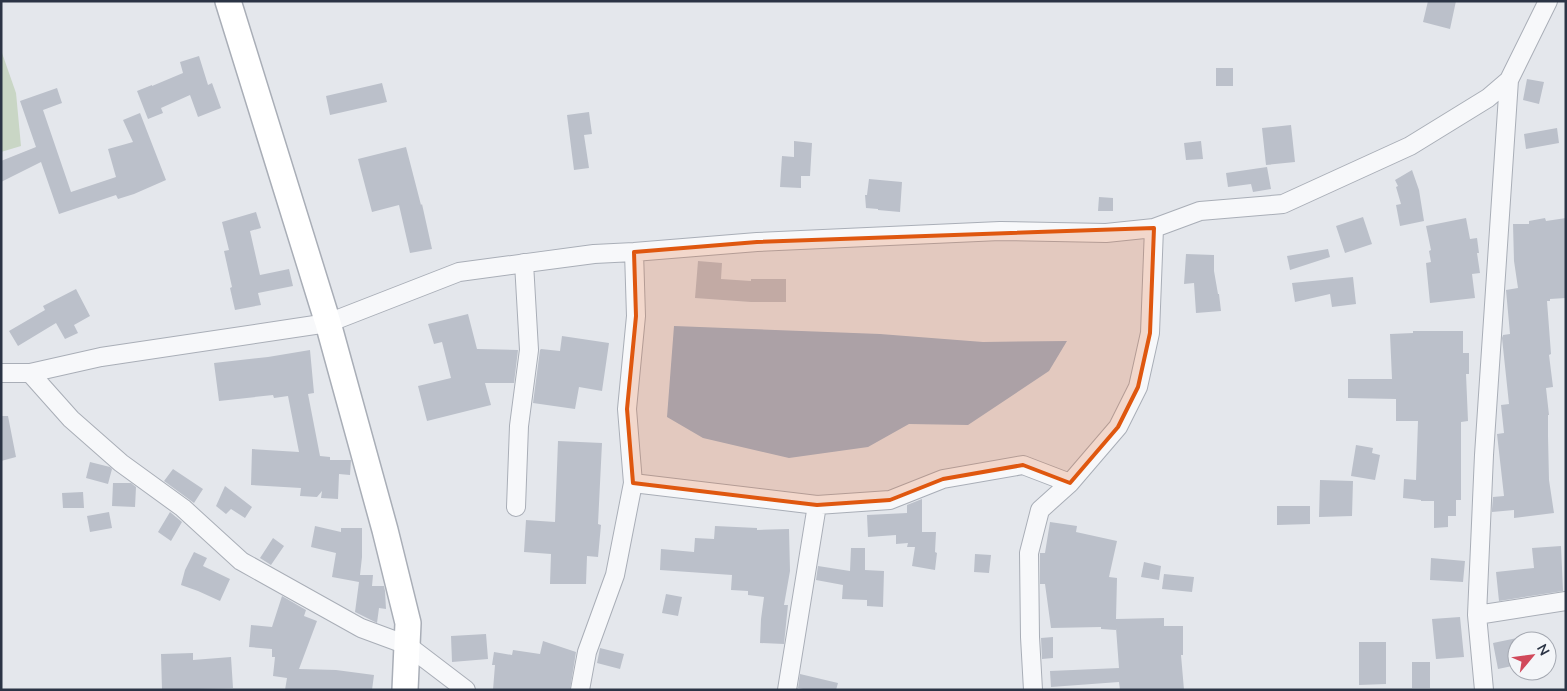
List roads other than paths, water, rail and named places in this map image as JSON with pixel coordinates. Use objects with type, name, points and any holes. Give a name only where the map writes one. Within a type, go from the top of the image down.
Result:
[{"type":"main road","points":[[228,1],[328,323],[385,530],[408,624],[405,690]]},
{"type":"street","points":[[1484,690],[1477,615],[1484,446],[1509,80],[1548,1]]},
{"type":"street","points":[[1,374],[30,373],[101,357],[328,323],[459,272],[524,263],[594,254],[757,242],[1000,231],[1106,233],[1154,228],[1200,211],[1283,204],[1410,146],[1488,98],[1509,80]]},
{"type":"street","points":[[1033,690],[1029,553],[1040,510],[1070,483],[1118,427],[1138,387],[1150,333],[1154,228]]},
{"type":"street","points":[[580,690],[587,652],[615,575],[633,483],[627,409],[636,316],[634,252]]},
{"type":"street","points":[[516,507],[519,426],[529,350],[524,263]]},
{"type":"street","points":[[30,373],[78,425],[121,463],[183,508],[241,561],[361,628],[407,645],[466,690]]},
{"type":"street","points":[[633,483],[817,505],[890,500],[943,478],[1023,465],[1070,483]]},
{"type":"street","points":[[787,690],[817,505]]},
{"type":"street","points":[[1477,615],[1566,601]]},
{"type":"water","points":[[674,326],[880,334],[983,342],[1067,341],[1049,371],[968,425],[909,424],[868,447],[789,458],[703,438],[667,417]]}]
